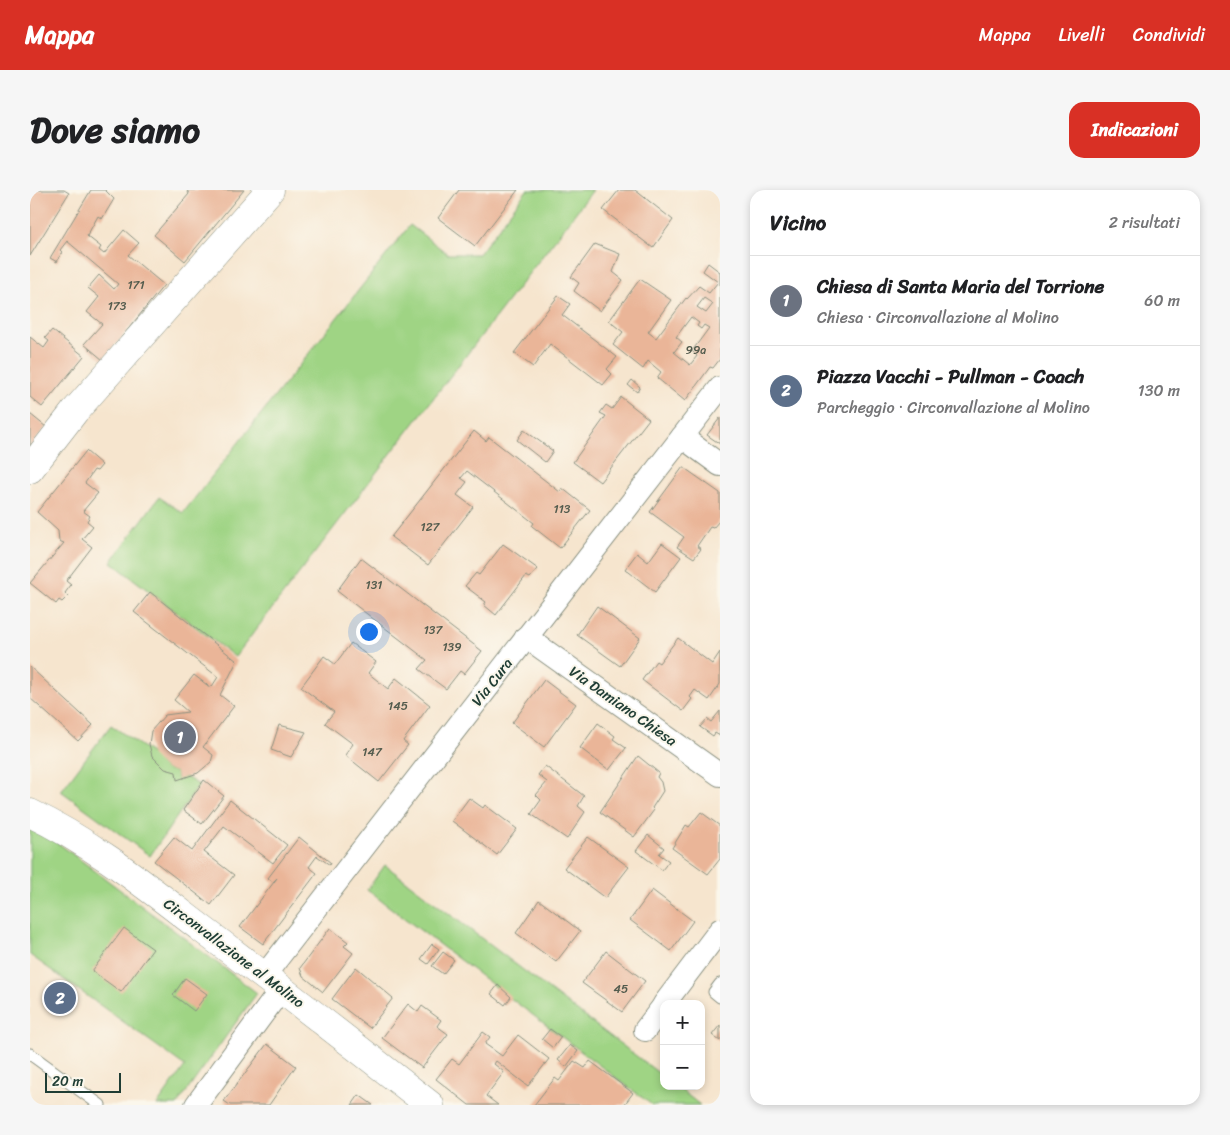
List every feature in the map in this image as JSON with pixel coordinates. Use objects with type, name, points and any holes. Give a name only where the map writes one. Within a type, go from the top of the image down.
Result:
[{"type":"street","points":[[30,469],[75,411],[270,190]]},
{"type":"street","name":"Via Cura","points":[[196,1105],[273,982],[526,638],[720,388]]},
{"type":"street","points":[[682,437],[720,465]]},
{"type":"street","name":"Via Damiano Chiesa","points":[[526,638],[720,775]]},
{"type":"street","name":"Circonvallazione al Molino","points":[[30,814],[56,826],[106,857],[273,982],[430,1105]]},
{"type":"street","points":[[667,1000],[720,930]]},
{"type":"street","points":[[645,1030],[660,1009]]},
{"type":"lane","points":[[720,984],[714,992],[720,997]]},
{"type":"lane","points":[[30,1054],[100,1105]]},
{"type":"green space","points":[[527,190],[593,190],[235,657],[111,562],[159,497],[183,513],[410,225],[448,254],[479,254]]},
{"type":"green space","points":[[111,725],[151,753],[165,769],[176,772],[177,779],[186,777],[199,785],[150,856],[61,791]]},
{"type":"green space","points":[[30,827],[46,834],[257,993],[177,1105],[157,1105],[185,1066],[30,955]]},
{"type":"green space","points":[[385,865],[660,1074],[660,1090],[681,1090],[700,1105],[652,1105],[367,890]]},
{"type":"building","points":[[30,190],[64,190],[69,193],[30,256]]},
{"type":"building","points":[[91,190],[105,190],[114,199],[102,219],[98,216],[87,236],[101,247],[99,250],[104,254],[124,230],[139,243],[128,255],[164,285],[103,360],[84,344],[102,324],[87,312],[99,297],[88,288],[99,275],[114,289],[118,284],[67,241],[60,250],[62,252],[57,262],[50,258]]},
{"type":"building","points":[[187,190],[244,190],[185,261],[154,235],[189,194]]},
{"type":"building","points":[[459,190],[518,190],[475,246],[438,218]]},
{"type":"building","points":[[619,190],[635,190],[673,220],[653,248],[603,210]]},
{"type":"building","points":[[595,244],[620,254],[613,272],[623,280],[600,311],[574,291],[579,283],[571,277]]},
{"type":"building","points":[[708,263],[720,272],[720,359],[713,368],[710,367],[685,401],[657,378],[661,372],[648,361],[643,369],[613,345],[623,332],[609,321],[640,279],[671,300],[648,332],[656,338],[686,298],[699,286],[709,293],[718,282],[703,271]],"holes":[[[704,298],[713,304],[706,313],[697,307]],[[691,317],[699,323],[697,326],[701,329],[704,325],[709,328],[692,351],[697,356],[690,365],[674,352],[682,342],[676,337]]]},
{"type":"building","points":[[558,296],[570,304],[562,315],[617,357],[607,369],[612,374],[603,385],[550,344],[533,367],[514,353]]},
{"type":"building","points":[[52,330],[84,356],[42,407],[30,397],[30,337],[44,348],[49,341],[45,338]]},
{"type":"building","points":[[632,380],[640,387],[637,392],[628,385]]},
{"type":"building","points":[[621,397],[649,419],[600,482],[573,462],[606,416],[600,413],[606,405],[612,409]]},
{"type":"building","points":[[30,414],[46,427],[30,447]]},
{"type":"building","points":[[720,418],[720,444],[707,435]]},
{"type":"building","points":[[524,430],[553,451],[545,462],[517,440]]},
{"type":"building","points":[[474,431],[486,441],[489,437],[560,492],[562,488],[590,510],[560,548],[532,526],[534,523],[467,471],[461,478],[467,482],[457,495],[473,507],[428,565],[391,537]]},
{"type":"building","points":[[86,451],[102,465],[97,471],[94,470],[85,483],[98,493],[83,511],[90,516],[87,521],[93,526],[82,539],[92,547],[66,581],[71,585],[65,593],[68,596],[62,602],[59,600],[56,604],[30,583],[64,543],[59,541],[58,531],[37,512]]},
{"type":"building","points":[[683,467],[720,493],[720,520],[713,528],[710,527],[697,546],[701,549],[694,558],[677,547],[684,537],[650,512]]},
{"type":"building","points":[[662,543],[681,557],[655,592],[625,569],[637,553],[648,562]]},
{"type":"building","points":[[503,544],[538,569],[530,578],[526,576],[496,615],[484,605],[486,602],[465,586],[476,573],[479,575]]},
{"type":"building","points":[[361,558],[482,651],[464,674],[460,671],[446,689],[419,669],[427,660],[337,591]]},
{"type":"building","points":[[150,592],[237,661],[220,695],[234,706],[203,747],[213,755],[211,762],[198,773],[177,780],[176,772],[165,769],[152,756],[149,744],[151,731],[165,715],[188,712],[174,700],[194,675],[211,688],[218,677],[134,612]]},
{"type":"building","points":[[597,606],[640,638],[620,666],[577,635]]},
{"type":"building","points":[[678,638],[712,664],[720,652],[720,684],[709,700],[695,690],[690,697],[692,699],[683,711],[642,680],[656,661],[659,663]]},
{"type":"building","points":[[351,643],[376,662],[368,673],[388,689],[396,678],[430,705],[403,741],[408,745],[379,782],[345,755],[353,744],[325,723],[334,712],[301,687],[324,656],[335,664]]},
{"type":"building","points":[[30,667],[93,725],[78,741],[30,698]]},
{"type":"building","points":[[544,680],[576,704],[544,747],[512,723]]},
{"type":"building","points":[[720,711],[720,736],[715,733],[713,736],[700,727],[707,719],[711,722]]},
{"type":"building","points":[[598,723],[615,736],[613,739],[626,748],[609,770],[580,748]]},
{"type":"building","points":[[279,725],[306,732],[291,757],[271,750]]},
{"type":"building","points":[[638,756],[659,773],[657,777],[661,782],[663,791],[652,808],[654,810],[634,837],[600,812]]},
{"type":"building","points":[[545,766],[584,796],[578,806],[585,812],[567,839],[531,814],[541,800],[536,795],[547,782],[538,775]]},
{"type":"building","points":[[204,780],[224,796],[202,824],[183,810]]},
{"type":"building","points":[[469,798],[483,808],[485,805],[517,829],[497,855],[452,821]]},
{"type":"building","points":[[230,800],[287,845],[273,863],[224,826],[204,852],[234,875],[211,905],[154,861],[174,837],[192,851]]},
{"type":"building","points":[[701,812],[720,826],[720,859],[708,874],[672,848],[686,825],[689,827]]},
{"type":"building","points":[[648,835],[664,848],[659,854],[669,861],[662,870],[636,851]]},
{"type":"building","points":[[299,837],[331,863],[330,865],[317,856],[309,867],[317,873],[263,944],[240,927],[277,878],[273,882],[268,878]]},
{"type":"building","points":[[588,837],[629,867],[605,898],[564,868]]},
{"type":"building","points":[[652,890],[693,921],[671,951],[630,920]]},
{"type":"building","points":[[539,900],[580,931],[556,962],[516,933]]},
{"type":"building","points":[[124,928],[153,949],[121,992],[92,971]]},
{"type":"building","points":[[330,928],[348,942],[344,946],[353,953],[323,992],[303,976],[300,968]]},
{"type":"building","points":[[432,944],[439,949],[428,964],[421,959]]},
{"type":"building","points":[[606,951],[645,981],[622,1012],[582,983]]},
{"type":"building","points":[[443,952],[454,960],[443,974],[432,966]]},
{"type":"building","points":[[356,967],[393,998],[370,1028],[332,999]]},
{"type":"building","points":[[185,978],[207,994],[194,1011],[173,995]]},
{"type":"building","points":[[498,985],[511,997],[505,1005],[491,994]]},
{"type":"building","points":[[408,1004],[418,1012],[422,1006],[441,1020],[437,1026],[448,1034],[422,1068],[382,1038]]},
{"type":"building","points":[[720,1025],[720,1041],[712,1035]]},
{"type":"building","points":[[550,1029],[561,1037],[553,1048],[542,1039]]},
{"type":"building","points":[[483,1032],[490,1037],[485,1044],[502,1056],[518,1035],[549,1059],[528,1086],[496,1061],[494,1064],[504,1072],[486,1096],[498,1105],[469,1105],[436,1079],[452,1059],[459,1064]]},
{"type":"building","points":[[267,1044],[296,1066],[269,1105],[230,1105],[224,1101]]},
{"type":"building","points":[[570,1045],[578,1051],[566,1067],[558,1060]]},
{"type":"building","points":[[574,1061],[585,1068],[590,1061],[633,1093],[624,1105],[534,1105],[555,1078],[559,1081]]},
{"type":"building","points":[[359,1095],[373,1105],[352,1105]]},
{"type":"place","name":"Chiesa di Santa Maria del Torrione","points":[[180,737]]},
{"type":"place","name":"Piazza Vacchi - Pullman - Coach","points":[[60,998]]}]
